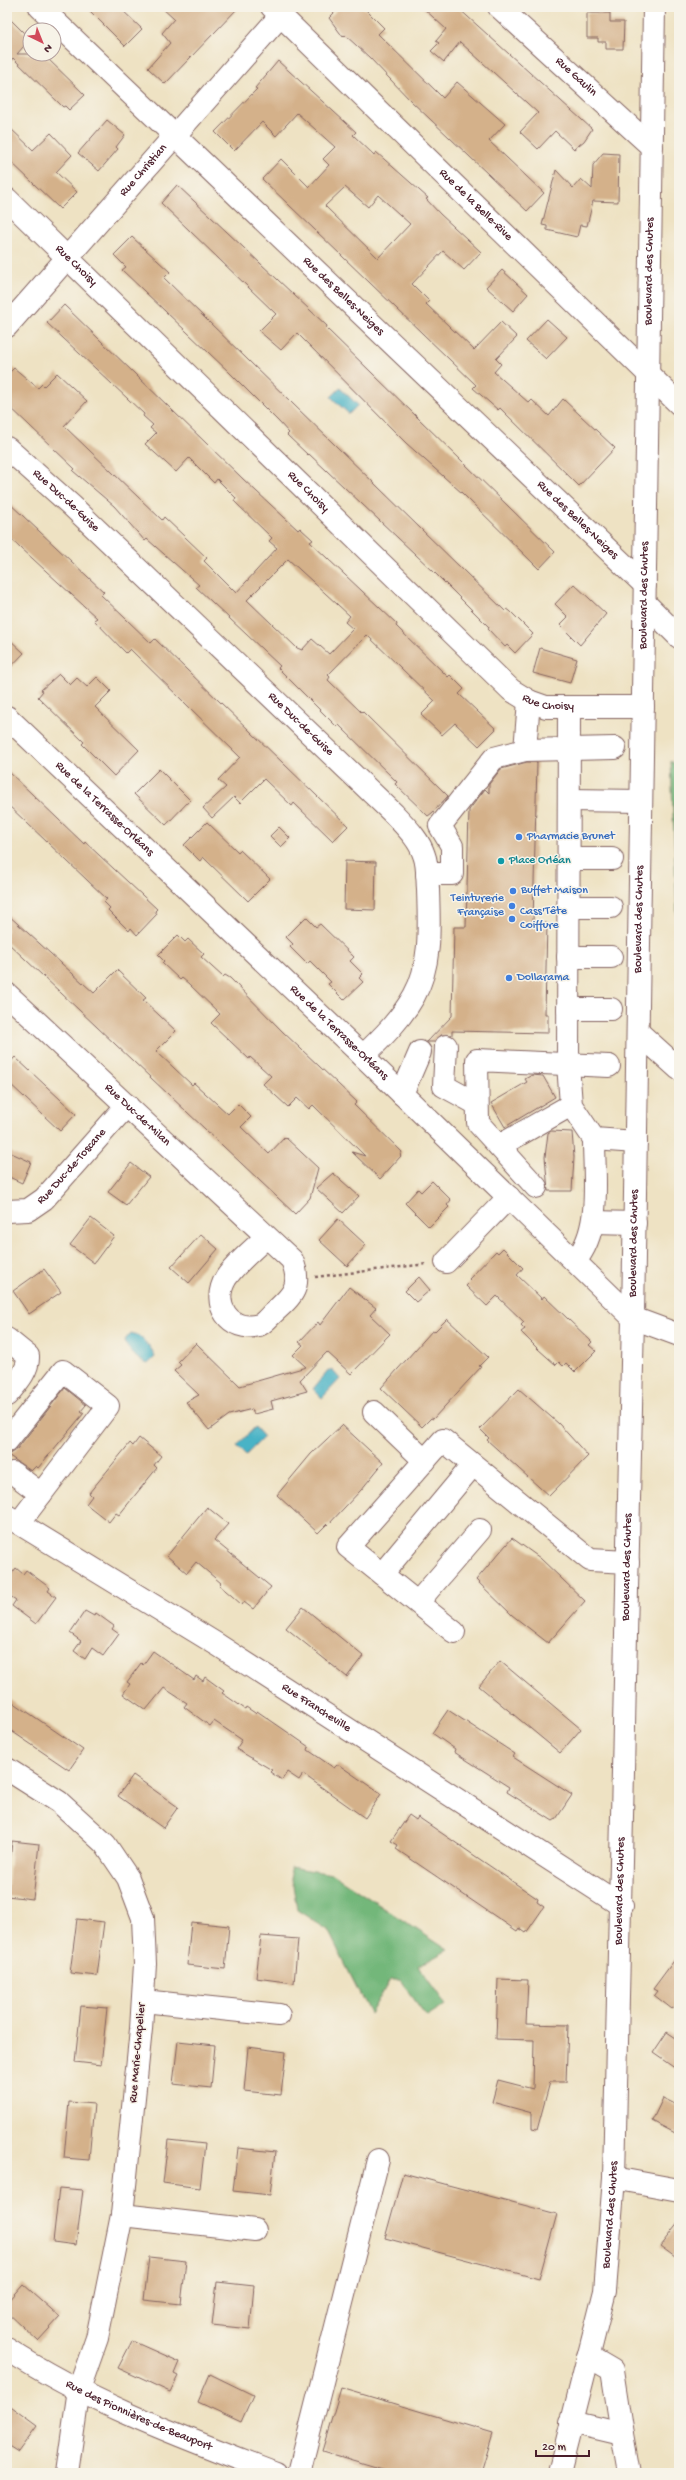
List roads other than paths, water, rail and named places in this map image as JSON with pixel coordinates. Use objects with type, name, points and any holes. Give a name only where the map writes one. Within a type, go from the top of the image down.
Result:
[{"type":"street","name":"Rue des Belles-Neiges","points":[[40,7],[175,136],[645,594],[679,637]]},
{"type":"street","name":"Rue Gaulin","points":[[498,7],[652,147]]},
{"type":"street","name":"Boulevard des Chutes","points":[[559,2473],[605,2291],[614,2178],[622,1906],[635,1223],[654,7]]},
{"type":"street","name":"Rue Christian","points":[[7,326],[175,136],[277,11]]},
{"type":"street","name":"Rue de la Belle-Rive","points":[[277,11],[679,404]]},
{"type":"street","name":"Rue Choisy","points":[[7,199],[511,690],[529,701],[546,707],[642,707]]},
{"type":"street","name":"Rue Duc-de-Guise","points":[[7,448],[72,506],[394,814],[415,837],[424,855],[427,874],[429,924],[425,970],[414,996],[391,1028],[363,1056]]},
{"type":"street","points":[[525,750],[529,701]]},
{"type":"street","points":[[569,707],[568,1064],[571,1105],[594,1139],[593,1222],[582,1252],[574,1261]]},
{"type":"street","name":"Rue de la Terrasse-Orléans","points":[[7,717],[363,1056],[633,1318],[679,1335]]},
{"type":"street","points":[[427,874],[452,874],[452,846],[440,826],[494,758],[525,750],[614,748]]},
{"type":"street","points":[[569,800],[641,801]]},
{"type":"street","points":[[569,859],[612,859]]},
{"type":"street","points":[[568,908],[611,907]]},
{"type":"street","points":[[568,957],[611,957]]},
{"type":"street","name":"Rue Duc-de-Milan","points":[[7,994],[292,1260],[297,1272],[297,1279],[291,1297],[260,1325],[244,1326],[224,1314],[219,1302],[220,1290],[226,1278],[266,1237]]},
{"type":"street","points":[[568,1009],[610,1009]]},
{"type":"street","points":[[638,1032],[679,1069]]},
{"type":"street","points":[[446,1046],[444,1086],[478,1113],[499,1146],[536,1187]]},
{"type":"street","points":[[402,1094],[420,1052]]},
{"type":"street","points":[[454,1144],[478,1113],[477,1060],[609,1066]]},
{"type":"street","name":"Rue Duc-de-Toscane","points":[[7,1211],[28,1210],[44,1199],[127,1105]]},
{"type":"street","points":[[499,1146],[571,1105]]},
{"type":"street","points":[[594,1139],[636,1142]]},
{"type":"street","points":[[446,1262],[509,1197]]},
{"type":"street","points":[[593,1222],[635,1223]]},
{"type":"street","points":[[7,1339],[28,1356],[29,1363],[22,1377],[7,1395]]},
{"type":"street","points":[[7,1441],[63,1372],[108,1406],[41,1494],[13,1519]]},
{"type":"street","points":[[374,1412],[425,1461]]},
{"type":"street","points":[[454,1632],[348,1547],[443,1440],[472,1466],[590,1560],[628,1562]]},
{"type":"street","points":[[382,1574],[472,1466]]},
{"type":"street","points":[[13,1473],[41,1494]]},
{"type":"street","name":"Rue Francheville","points":[[13,1519],[218,1645],[622,1906]]},
{"type":"street","points":[[418,1602],[480,1530]]},
{"type":"street","name":"Rue Marie-Chapelier","points":[[7,1769],[59,1802],[105,1844],[128,1878],[143,1918],[145,1964],[122,2215],[97,2338],[79,2389],[67,2473]]},
{"type":"street","points":[[142,2001],[279,2014]]},
{"type":"street","points":[[299,2473],[378,2160]]},
{"type":"street","points":[[614,2178],[679,2190]]},
{"type":"street","points":[[122,2215],[255,2230]]},
{"type":"street","name":"Rue des Pionnières-de-Beauport","points":[[7,2349],[37,2369],[237,2465],[276,2473]]},
{"type":"street","points":[[588,2356],[612,2370],[629,2473]]},
{"type":"street","points":[[572,2422],[622,2434]]},
{"type":"water","points":[[340,388],[358,405],[349,414],[331,397]]},
{"type":"water","points":[[131,1333],[139,1336],[154,1353],[155,1357],[148,1364],[137,1358],[128,1348],[125,1340]]},
{"type":"water","points":[[328,1370],[333,1371],[340,1379],[322,1398],[313,1389]]},
{"type":"water","points":[[255,1427],[264,1437],[246,1455],[237,1446]]},
{"type":"place","name":"Pharmacie Brunet","points":[[519,837]]},
{"type":"place","name":"Place Orléan","points":[[501,861]]},
{"type":"place","name":"Buffet Maison","points":[[513,891]]},
{"type":"place","name":"Teinturerie Française","points":[[512,906]]},
{"type":"place","name":"Cass'Tête Coiffure","points":[[512,919]]},
{"type":"place","name":"Dollarama","points":[[509,978]]}]
